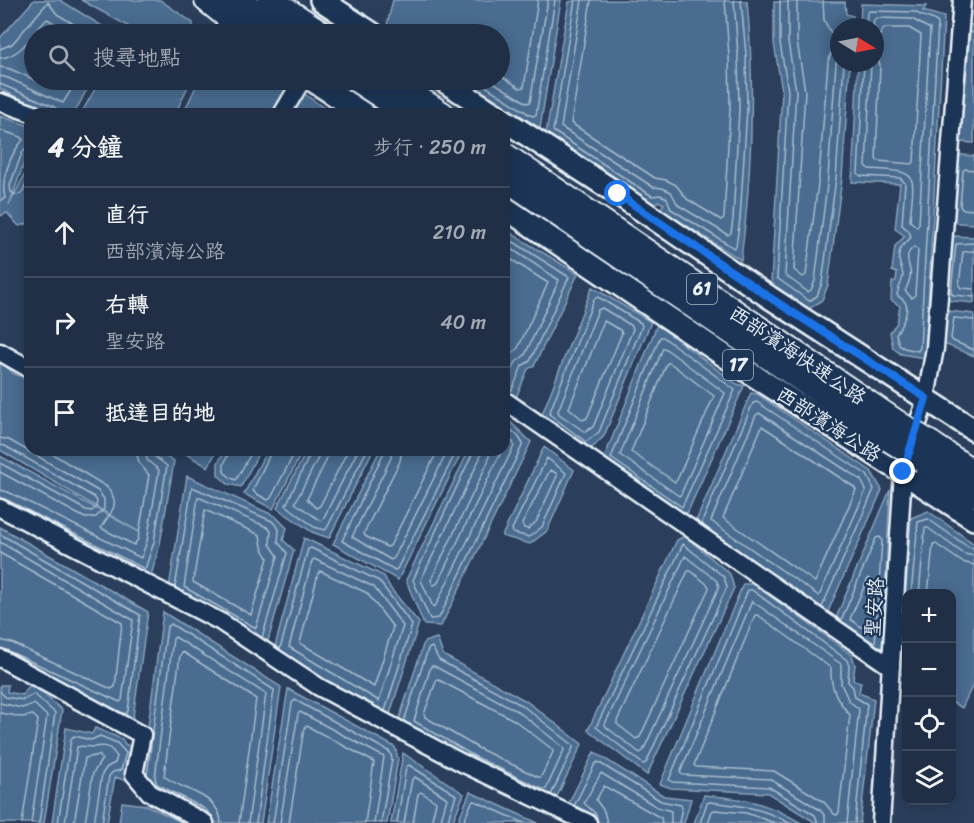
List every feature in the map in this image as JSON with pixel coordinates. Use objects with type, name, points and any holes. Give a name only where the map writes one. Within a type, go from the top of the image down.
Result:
[{"type":"highway","points":[[207,0],[237,24]]},
{"type":"highway","points":[[238,0],[275,24]]},
{"type":"highway","points":[[271,0],[308,24]]},
{"type":"highway","points":[[372,90],[400,108]]},
{"type":"highway","points":[[405,90],[433,108]]},
{"type":"highway","name":"西部濱海快速公路","points":[[510,159],[894,431],[919,458],[974,494]]},
{"type":"highway","name":"西部濱海快速公路","points":[[510,181],[894,431]]},
{"type":"highway","name":"西部濱海快速公路","points":[[919,458],[974,472]]},
{"type":"main road","points":[[192,0],[228,24]]},
{"type":"main road","points":[[321,0],[358,24]]},
{"type":"main road","points":[[327,90],[355,108]]},
{"type":"main road","points":[[458,90],[486,108]]},
{"type":"main road","points":[[510,124],[769,297],[974,430]]},
{"type":"main road","name":"西部濱海公路","points":[[510,211],[747,371],[919,458],[974,519]]},
{"type":"street","points":[[961,0],[974,1]]},
{"type":"street","name":"聖安路","points":[[881,823],[891,667],[926,398],[935,348],[961,0]]},
{"type":"street","points":[[286,108],[296,90]]},
{"type":"street","points":[[0,102],[24,110]]},
{"type":"street","points":[[0,352],[24,366]]},
{"type":"street","points":[[510,404],[891,667]]},
{"type":"street","points":[[0,508],[221,622],[330,692],[462,763],[588,823]]},
{"type":"street","points":[[0,658],[142,735],[134,774],[150,793],[205,823]]},
{"type":"water","points":[[34,0],[60,0],[99,24],[24,24],[24,90],[87,90],[77,108],[42,108],[0,89],[0,38]]},
{"type":"water","points":[[81,0],[160,0],[193,23],[193,24],[124,24]]},
{"type":"water","points":[[393,0],[561,0],[540,128],[481,90],[510,90],[510,24],[387,24]]},
{"type":"water","points":[[577,0],[747,1],[752,99],[748,195],[741,260],[660,209],[664,204],[658,201],[654,205],[546,133],[569,2]]},
{"type":"water","points":[[774,2],[845,2],[846,14],[853,16],[853,18],[830,18],[830,72],[849,72],[842,178],[828,285],[822,300],[809,309],[771,283],[782,91],[774,43]]},
{"type":"water","points":[[861,4],[926,6],[923,11],[944,17],[925,358],[901,354],[893,348],[890,332],[897,323],[900,306],[891,300],[892,282],[896,281],[897,273],[892,271],[895,246],[905,236],[895,229],[900,184],[852,182],[858,72],[884,72],[884,18],[860,18]]},
{"type":"water","points":[[965,25],[974,25],[974,143],[960,142],[955,136]]},
{"type":"water","points":[[94,90],[186,90],[178,108],[84,108]]},
{"type":"water","points":[[194,90],[287,90],[277,108],[186,108]]},
{"type":"water","points":[[302,92],[324,108],[293,108]]},
{"type":"water","points":[[0,116],[24,124],[24,164],[9,205],[24,176],[24,225],[19,226],[7,213],[0,216]]},
{"type":"water","points":[[950,154],[974,156],[974,224],[945,222]]},
{"type":"water","points":[[510,233],[578,274],[534,366],[528,369],[514,402],[510,399]]},
{"type":"water","points":[[951,236],[974,237],[974,303],[944,300]]},
{"type":"water","points":[[592,287],[651,322],[604,436],[588,452],[541,417]]},
{"type":"water","points":[[948,311],[974,314],[974,356],[944,344]]},
{"type":"water","points":[[657,325],[737,384],[744,386],[685,518],[603,461]]},
{"type":"water","points":[[0,361],[13,373],[24,378],[24,456],[165,456],[174,461],[160,544],[150,579],[0,503],[0,456],[139,532],[0,450]]},
{"type":"water","points":[[751,393],[757,394],[871,471],[882,490],[825,618],[694,526]]},
{"type":"water","points":[[510,422],[531,442],[441,626],[424,625],[406,580],[466,456],[510,456]]},
{"type":"water","points":[[544,447],[574,470],[547,531],[530,544],[502,536]]},
{"type":"water","points":[[189,456],[214,456],[208,467]]},
{"type":"water","points":[[222,456],[257,456],[241,487],[228,484],[218,475],[218,463]]},
{"type":"water","points":[[264,456],[300,456],[273,509],[244,494]]},
{"type":"water","points":[[304,456],[370,456],[329,538],[312,532],[277,508]]},
{"type":"water","points":[[377,456],[460,456],[398,580],[333,544]]},
{"type":"water","points":[[187,476],[275,516],[287,528],[283,540],[294,550],[265,651],[168,594]]},
{"type":"water","points":[[890,490],[882,658],[833,625]]},
{"type":"water","points":[[928,511],[974,544],[974,682],[962,708],[956,704],[956,589],[906,589],[911,518]]},
{"type":"water","points":[[0,527],[148,612],[132,724],[0,662]]},
{"type":"water","points":[[685,536],[730,574],[734,588],[647,775],[588,730],[677,540]]},
{"type":"water","points":[[304,538],[384,576],[391,589],[419,623],[387,723],[273,654]]},
{"type":"water","points":[[743,584],[753,584],[852,655],[855,665],[853,680],[861,682],[859,693],[874,699],[860,823],[816,823],[768,793],[671,788],[660,784]]},
{"type":"water","points":[[163,612],[281,687],[261,823],[204,823],[141,780]]},
{"type":"water","points":[[437,638],[443,655],[526,701],[582,744],[551,809],[397,726],[424,642]]},
{"type":"water","points":[[902,645],[902,674],[900,673]]},
{"type":"water","points":[[31,683],[62,710],[44,823],[0,823],[0,685],[8,685],[7,692],[23,695]]},
{"type":"water","points":[[288,689],[395,747],[398,759],[387,823],[266,823]]},
{"type":"water","points":[[66,728],[92,734],[95,728],[122,739],[125,744],[134,749],[124,780],[115,777],[107,823],[52,823]]},
{"type":"water","points":[[594,752],[664,796],[691,799],[684,823],[589,823],[565,811]]},
{"type":"water","points":[[403,753],[464,794],[452,823],[391,823]]},
{"type":"water","points":[[470,792],[538,823],[457,823]]},
{"type":"water","points":[[704,795],[754,802],[801,823],[694,823]]},
{"type":"water","points":[[122,802],[146,805],[183,823],[119,823]]},
{"type":"route","points":[[618,194],[769,297],[926,398],[903,472]]}]
